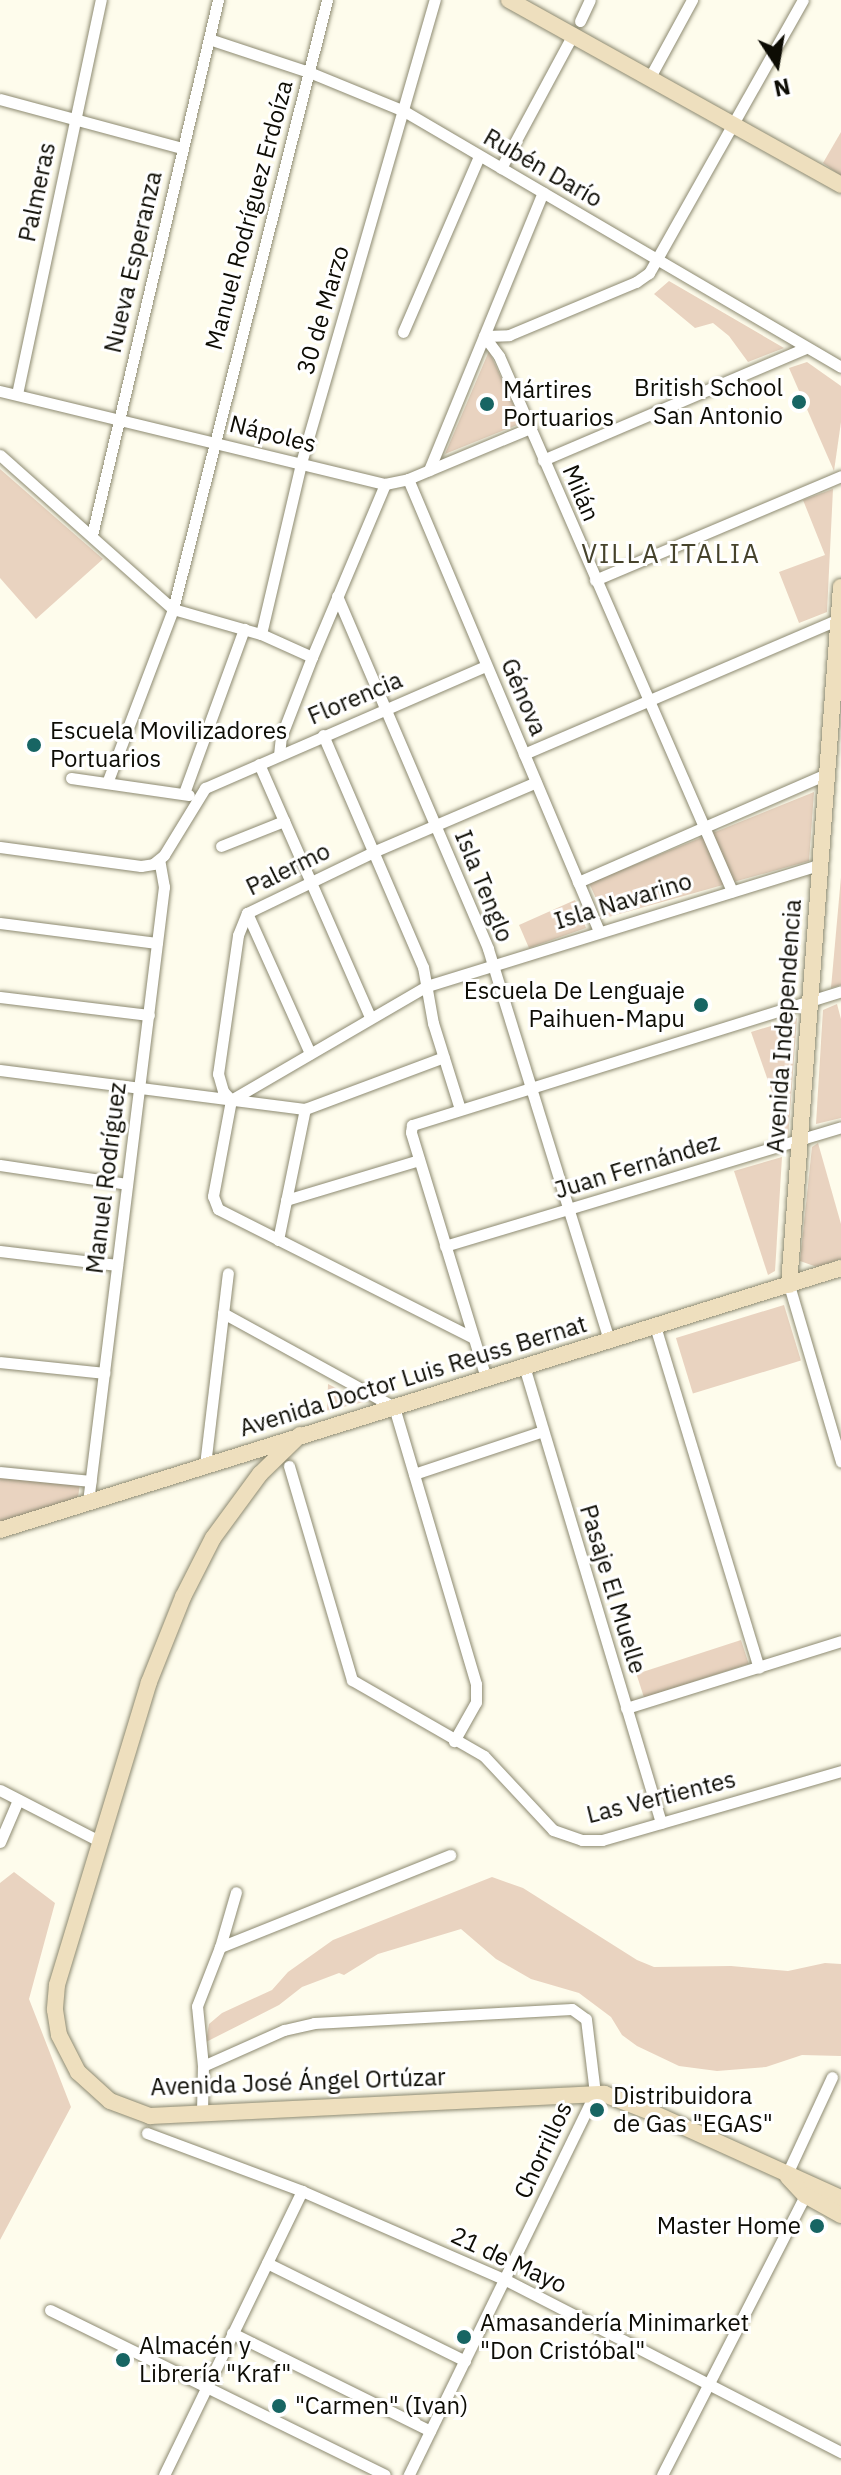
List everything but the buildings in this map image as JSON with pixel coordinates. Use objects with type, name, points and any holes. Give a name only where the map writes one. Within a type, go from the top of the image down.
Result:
[{"type":"street","name":"Palmeras","points":[[17,394],[101,0]]},
{"type":"street","name":"Nueva Esperanza","points":[[92,535],[218,0]]},
{"type":"street","name":"Manuel Rodríguez Erdoíza","points":[[107,783],[173,609],[327,0]]},
{"type":"street","name":"30 de Marzo","points":[[261,634],[301,463],[435,0]]},
{"type":"street","points":[[509,0],[576,28],[650,77],[841,185]]},
{"type":"street","points":[[501,168],[590,0]]},
{"type":"street","points":[[650,77],[692,0]]},
{"type":"street","points":[[484,336],[503,338],[636,282],[649,273],[803,0]]},
{"type":"street","name":"Rubén Darío","points":[[209,39],[309,72],[404,111],[841,367]]},
{"type":"street","points":[[0,99],[182,148]]},
{"type":"street","points":[[403,332],[479,156]]},
{"type":"street","points":[[429,470],[543,192]]},
{"type":"street","name":"Milán","points":[[484,336],[499,356],[732,891]]},
{"type":"street","points":[[543,460],[806,348]]},
{"type":"street","name":"Nápoles","points":[[0,391],[385,484],[408,479],[530,428]]},
{"type":"street","points":[[0,455],[173,609],[261,634],[312,657]]},
{"type":"street","points":[[595,580],[841,476]]},
{"type":"street","name":"Génova","points":[[408,479],[599,931]]},
{"type":"street","points":[[279,755],[281,737],[312,657],[385,484]]},
{"type":"street","name":"Avenida Independencia","points":[[841,587],[789,1285],[841,1462]]},
{"type":"street","name":"Isla Tenglo","points":[[337,596],[492,964],[609,1340]]},
{"type":"street","points":[[524,754],[840,618]]},
{"type":"street","points":[[184,793],[244,629]]},
{"type":"street","name":"Florencia","points":[[159,860],[197,796],[205,788],[486,666]]},
{"type":"street","points":[[323,735],[423,967],[460,1109]]},
{"type":"street","points":[[259,764],[370,1017]]},
{"type":"street","name":"Isla Navarino","points":[[578,882],[826,774]]},
{"type":"street","points":[[71,778],[197,796]]},
{"type":"street","name":"Palermo","points":[[278,1240],[215,1205],[213,1196],[231,1100],[223,1091],[218,1074],[238,935],[247,913],[373,852],[536,782]]},
{"type":"street","points":[[221,846],[284,821]]},
{"type":"street","points":[[0,847],[141,866],[159,860]]},
{"type":"street","name":"Manuel Rodríguez","points":[[88,1502],[165,879],[159,860]]},
{"type":"street","name":"Isla Navarino","points":[[231,1100],[427,986],[819,865]]},
{"type":"street","points":[[247,913],[310,1053]]},
{"type":"street","points":[[0,923],[157,943]]},
{"type":"street","points":[[486,1378],[410,1127],[841,991]]},
{"type":"street","points":[[0,997],[149,1015]]},
{"type":"street","points":[[0,1070],[305,1109],[444,1057]]},
{"type":"street","points":[[305,1109],[278,1240],[473,1338]]},
{"type":"street","name":"Juan Fernández","points":[[445,1246],[841,1127]]},
{"type":"street","points":[[286,1200],[419,1160]]},
{"type":"street","points":[[0,1165],[127,1184]]},
{"type":"street","points":[[0,1251],[117,1265]]},
{"type":"street","name":"Avenida Doctor Luis Reuss Bernat","points":[[0,1530],[841,1268]]},
{"type":"street","points":[[205,1465],[228,1273]]},
{"type":"street","points":[[223,1313],[394,1407],[477,1691],[474,1708],[454,1741]]},
{"type":"street","points":[[655,1326],[759,1668]]},
{"type":"street","points":[[0,1362],[104,1373]]},
{"type":"street","name":"Pasaje El Muelle","points":[[524,1366],[661,1823]]},
{"type":"street","points":[[414,1474],[543,1431]]},
{"type":"street","name":"Avenida José Ángel Ortúzar","points":[[300,1435],[242,1496],[192,1577],[149,1682],[57,1985],[56,2022],[63,2047],[87,2083],[123,2107],[150,2116],[595,2093],[651,2112],[786,2176],[810,2181],[841,2198]]},
{"type":"street","name":"Las Vertientes","points":[[289,1466],[352,1680],[492,1762],[537,1815],[563,1835],[582,1840],[602,1840],[841,1771]]},
{"type":"street","points":[[0,1472],[91,1481]]},
{"type":"street","points":[[626,1708],[841,1641]]},
{"type":"street","points":[[0,1790],[101,1842]]},
{"type":"street","points":[[0,1842],[18,1800]]},
{"type":"street","points":[[220,1947],[450,1855]]},
{"type":"street","points":[[202,2112],[203,2066],[198,1998],[220,1947],[236,1892]]},
{"type":"street","name":"Chorrillos","points":[[203,2066],[284,2030],[314,2023],[572,2009],[581,2014],[588,2025],[595,2093],[409,2475]]},
{"type":"street","points":[[786,2176],[832,2077]]},
{"type":"street","name":"21 de Mayo","points":[[147,2133],[302,2191],[506,2280],[841,2452]]},
{"type":"street","name":"Avenida José Ángel Ortúzar","points":[[786,2176],[805,2195],[841,2215]]},
{"type":"street","points":[[164,2475],[302,2191]]},
{"type":"street","points":[[662,2475],[805,2195]]},
{"type":"street","points":[[267,2263],[465,2361]]},
{"type":"street","points":[[50,2310],[385,2475]]},
{"type":"street","points":[[232,2333],[430,2431]]},
{"type":"shaded area","points":[[841,132],[841,176],[823,163]]},
{"type":"shaded area","points":[[669,281],[784,348],[748,362],[729,336],[713,323],[695,328],[654,294]]},
{"type":"shaded area","points":[[489,351],[522,423],[445,454]]},
{"type":"shaded area","points":[[807,362],[841,386],[841,422],[834,471],[789,368]]},
{"type":"shaded area","points":[[0,469],[103,559],[36,619],[0,578]]},
{"type":"shaded area","points":[[833,489],[827,612],[799,623],[779,572],[825,555],[803,500]]},
{"type":"shaded area","points":[[814,792],[809,861],[605,918],[589,883]]},
{"type":"shaded area","points":[[841,877],[841,985],[831,988]]},
{"type":"shaded area","points":[[575,900],[586,928],[529,948],[519,925]]},
{"type":"shaded area","points":[[837,1004],[841,1019],[841,1118],[816,1124],[823,1010]]},
{"type":"shaded area","points":[[797,1018],[788,1138],[751,1032]]},
{"type":"shaded area","points":[[818,1143],[841,1224],[841,1259],[817,1267],[800,1261],[812,1147]]},
{"type":"shaded area","points":[[782,1157],[775,1271],[768,1275],[734,1171]]},
{"type":"shaded area","points":[[784,1305],[801,1360],[693,1394],[676,1338]]},
{"type":"shaded area","points":[[328,1384],[364,1402],[327,1411]]},
{"type":"shaded area","points":[[0,1475],[80,1483],[78,1498],[0,1522]]},
{"type":"shaded area","points":[[741,1640],[749,1664],[644,1698],[636,1674]]},
{"type":"shaded area","points":[[14,1872],[55,1903],[29,1999],[71,2107],[0,2240],[0,1883]]},
{"type":"shaded area","points":[[492,1877],[523,1888],[637,1960],[654,1967],[731,1966],[788,1971],[825,1963],[841,1964],[841,2056],[802,2055],[766,2067],[717,2071],[679,2066],[637,2046],[622,2035],[611,2017],[579,1993],[531,1979],[496,1959],[461,1929],[378,1954],[344,1975],[339,1973],[302,1987],[279,2005],[206,2042],[209,2024],[222,2013],[272,1990],[288,1972],[333,1940]]},
{"type":"place","name":"British School San Antonio","points":[[799,402]]},
{"type":"place","name":"Mártires Portuarios","points":[[487,404]]},
{"type":"place","name":"Escuela Movilizadores Portuarios","points":[[34,745]]},
{"type":"place","name":"Escuela De Lenguaje Paihuen-Mapu","points":[[701,1005]]},
{"type":"place","name":"Distribuidora de Gas \"EGAS\"","points":[[597,2110]]},
{"type":"place","name":"Master Home","points":[[817,2226]]},
{"type":"place","name":"Amasandería Minimarket \"Don Cristóbal\"","points":[[464,2337]]},
{"type":"place","name":"Almacén y Librería \"Kraf\"","points":[[123,2360]]},
{"type":"place","name":"\"Carmen\" (Ivan)","points":[[279,2406]]},
{"type":"district","name":"VILLA ITALIA","points":[[671,554]]}]
